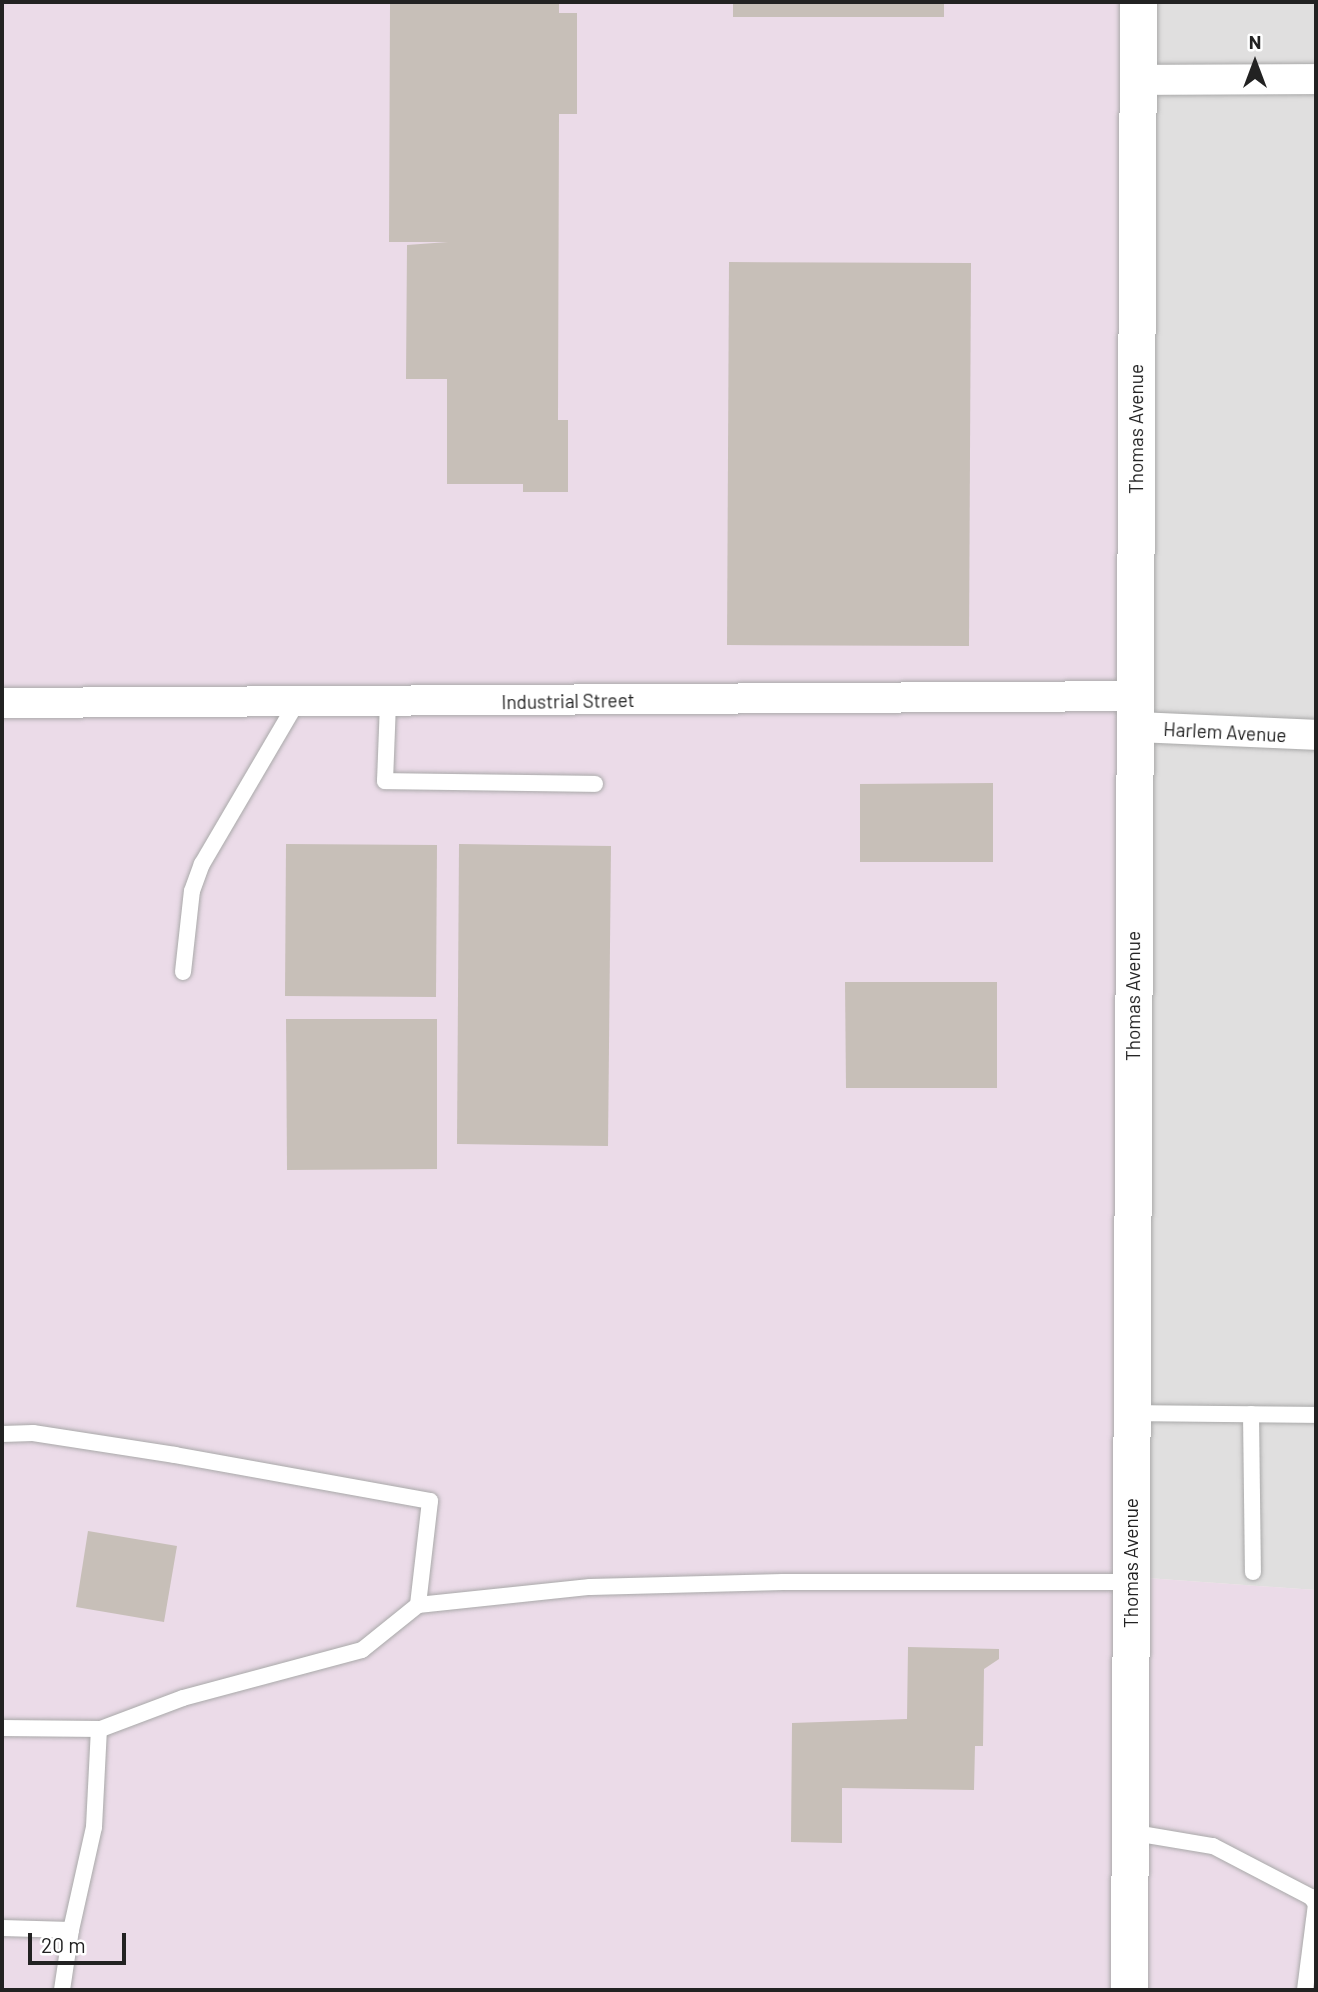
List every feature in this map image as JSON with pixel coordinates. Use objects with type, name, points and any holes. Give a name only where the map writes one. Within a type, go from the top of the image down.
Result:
[{"type":"street","name":"Thomas Avenue","points":[[1129,1990],[1138,2]]},
{"type":"street","points":[[1137,80],[1316,79]]},
{"type":"street","name":"Industrial Street","points":[[2,703],[388,703],[1135,712]]},
{"type":"street","name":"Harlem Avenue","points":[[1135,712],[1316,735]]},
{"type":"lane","points":[[388,703],[385,781],[595,784]]},
{"type":"lane","points":[[183,972],[192,891],[202,864],[296,704]]},
{"type":"lane","points":[[1131,1413],[1316,1415]]},
{"type":"lane","points":[[1251,1414],[1254,1572]]},
{"type":"lane","points":[[2,1434],[33,1433],[175,1455],[430,1501],[418,1605]]},
{"type":"lane","points":[[2,1728],[99,1729],[183,1698],[362,1650],[418,1605],[590,1587],[783,1581],[1131,1581]]},
{"type":"lane","points":[[62,1990],[71,1930],[94,1827],[99,1729]]},
{"type":"lane","points":[[1129,1832],[1213,1846],[1311,1896],[1316,1904],[1305,1990]]},
{"type":"lane","points":[[2,1927],[71,1930]]},
{"type":"shaded area","points":[[2,2],[1121,2],[1112,1990],[2,1990]]},
{"type":"shaded area","points":[[1154,2],[1316,2],[1316,1590],[1147,1578]]},
{"type":"shaded area","points":[[1147,1578],[1316,1590],[1316,1990],[1145,1990]]},
{"type":"building","points":[[390,2],[559,2],[559,13],[577,13],[577,114],[559,114],[558,420],[568,420],[568,492],[523,492],[523,484],[447,484],[447,379],[406,379],[407,245],[448,242],[389,242]]},
{"type":"building","points":[[733,2],[944,2],[944,17],[733,17]]},
{"type":"building","points":[[729,262],[971,263],[969,646],[727,645]]},
{"type":"building","points":[[993,783],[993,862],[860,862],[860,784]]},
{"type":"building","points":[[286,844],[437,845],[436,997],[285,996]]},
{"type":"building","points":[[459,844],[611,846],[608,1146],[457,1144]]},
{"type":"building","points":[[845,982],[997,982],[997,1088],[846,1088]]},
{"type":"building","points":[[286,1019],[437,1019],[437,1169],[287,1170]]},
{"type":"building","points":[[88,1531],[177,1546],[164,1622],[76,1607]]},
{"type":"building","points":[[908,1647],[999,1649],[999,1659],[984,1669],[983,1746],[975,1746],[974,1790],[842,1788],[842,1843],[791,1842],[792,1723],[907,1719]]}]
